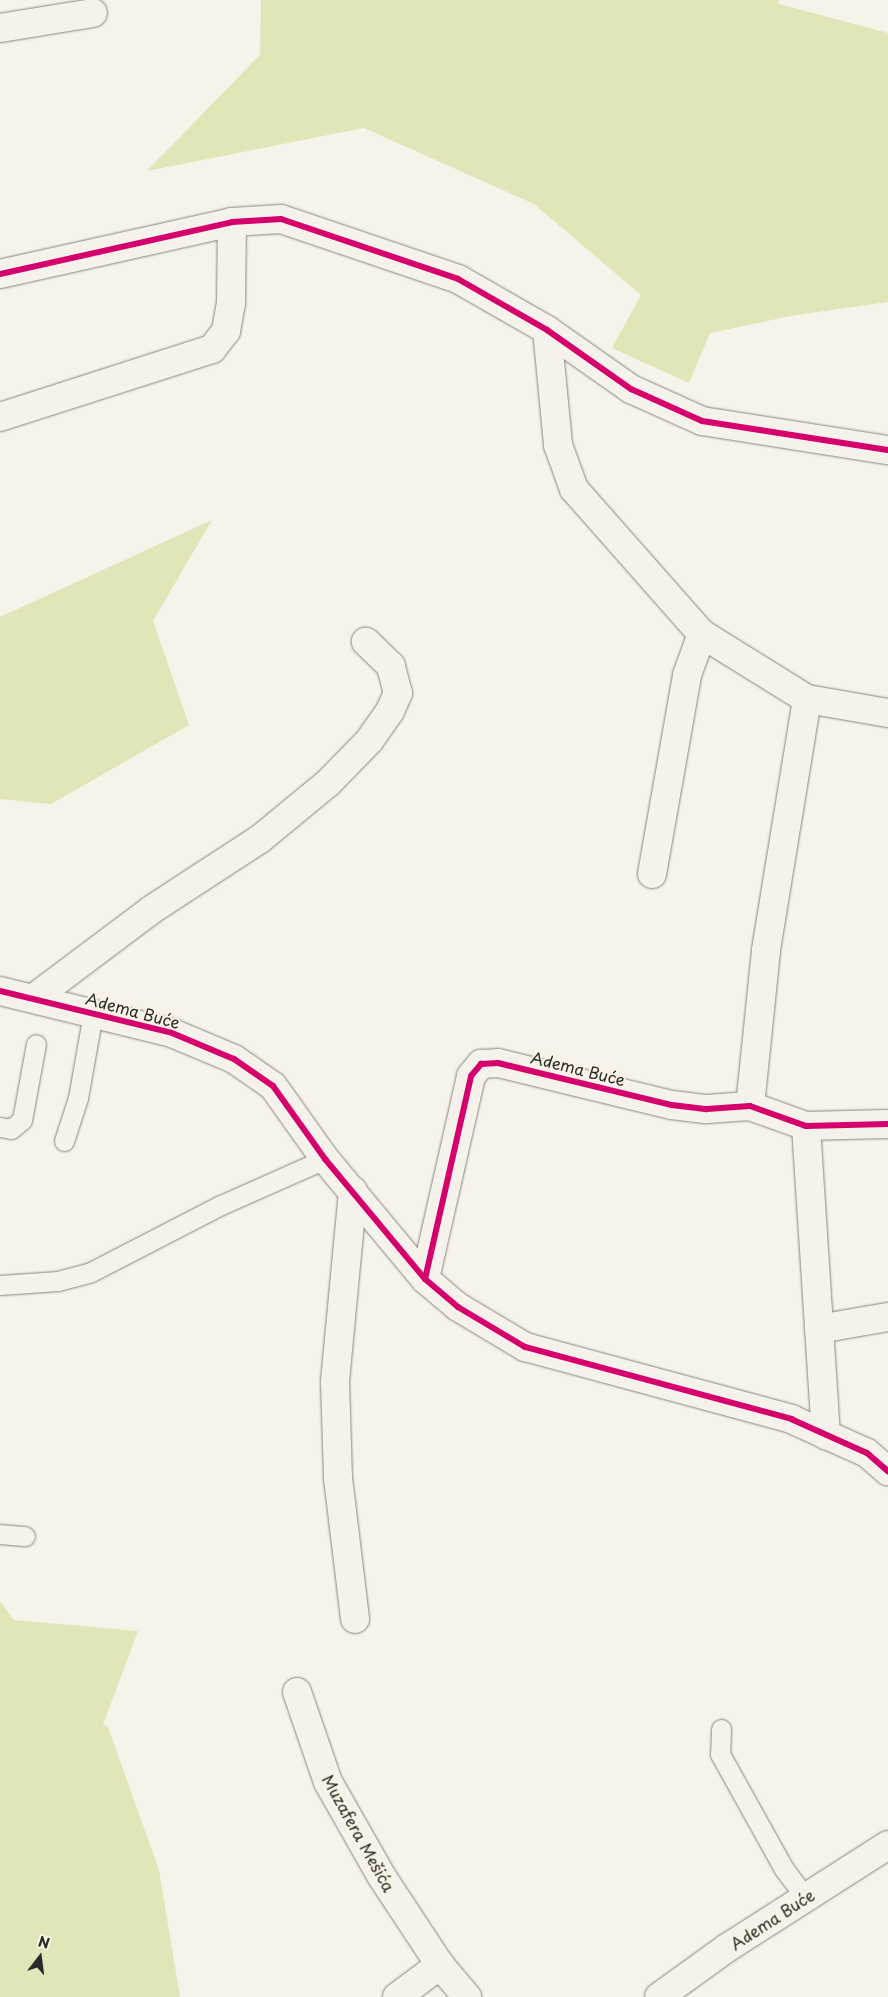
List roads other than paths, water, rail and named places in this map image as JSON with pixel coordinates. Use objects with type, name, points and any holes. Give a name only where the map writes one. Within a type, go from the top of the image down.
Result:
[{"type":"street","points":[[0,28],[93,13]]},
{"type":"street","points":[[0,274],[12,274],[232,222],[281,219],[458,279],[547,330],[631,389],[702,421],[888,450]]},
{"type":"street","points":[[0,417],[212,349],[226,331],[232,304],[232,222]]},
{"type":"street","points":[[547,330],[558,445],[574,489],[702,634],[807,699],[888,713]]},
{"type":"street","points":[[652,874],[687,675],[702,634]]},
{"type":"street","points":[[34,998],[151,910],[260,839],[328,784],[369,741],[390,711],[398,693],[391,666],[366,642]]},
{"type":"street","points":[[750,1106],[766,950],[807,699]]},
{"type":"street","name":"Adema Buće","points":[[0,991],[172,1033],[234,1060],[273,1086],[325,1159],[425,1279],[458,1307],[525,1347],[791,1419],[867,1453],[888,1470]]},
{"type":"street","name":"Adema Buće","points":[[425,1279],[471,1076],[481,1064],[498,1063],[672,1105],[707,1109],[750,1106],[806,1126],[888,1124]]},
{"type":"street","points":[[806,1126],[826,1436]]},
{"type":"street","points":[[353,1191],[336,1382],[338,1478],[355,1618]]},
{"type":"street","points":[[819,1329],[888,1317]]},
{"type":"street","name":"Muzafera Mešića","points":[[297,1692],[328,1782],[382,1877],[440,1965],[467,1997]]},
{"type":"street","name":"Adema Buće","points":[[659,1997],[806,1897],[888,1845]]},
{"type":"street","points":[[397,1997],[440,1965]]},
{"type":"lane","points":[[64,1141],[78,1098],[93,1013]]},
{"type":"lane","points":[[0,1127],[11,1129],[22,1120],[36,1044]]},
{"type":"lane","points":[[0,1286],[58,1281],[91,1272],[221,1205],[325,1159]]},
{"type":"lane","points":[[0,1534],[25,1536]]},
{"type":"lane","points":[[721,1729],[720,1754],[784,1870],[806,1897]]}]
